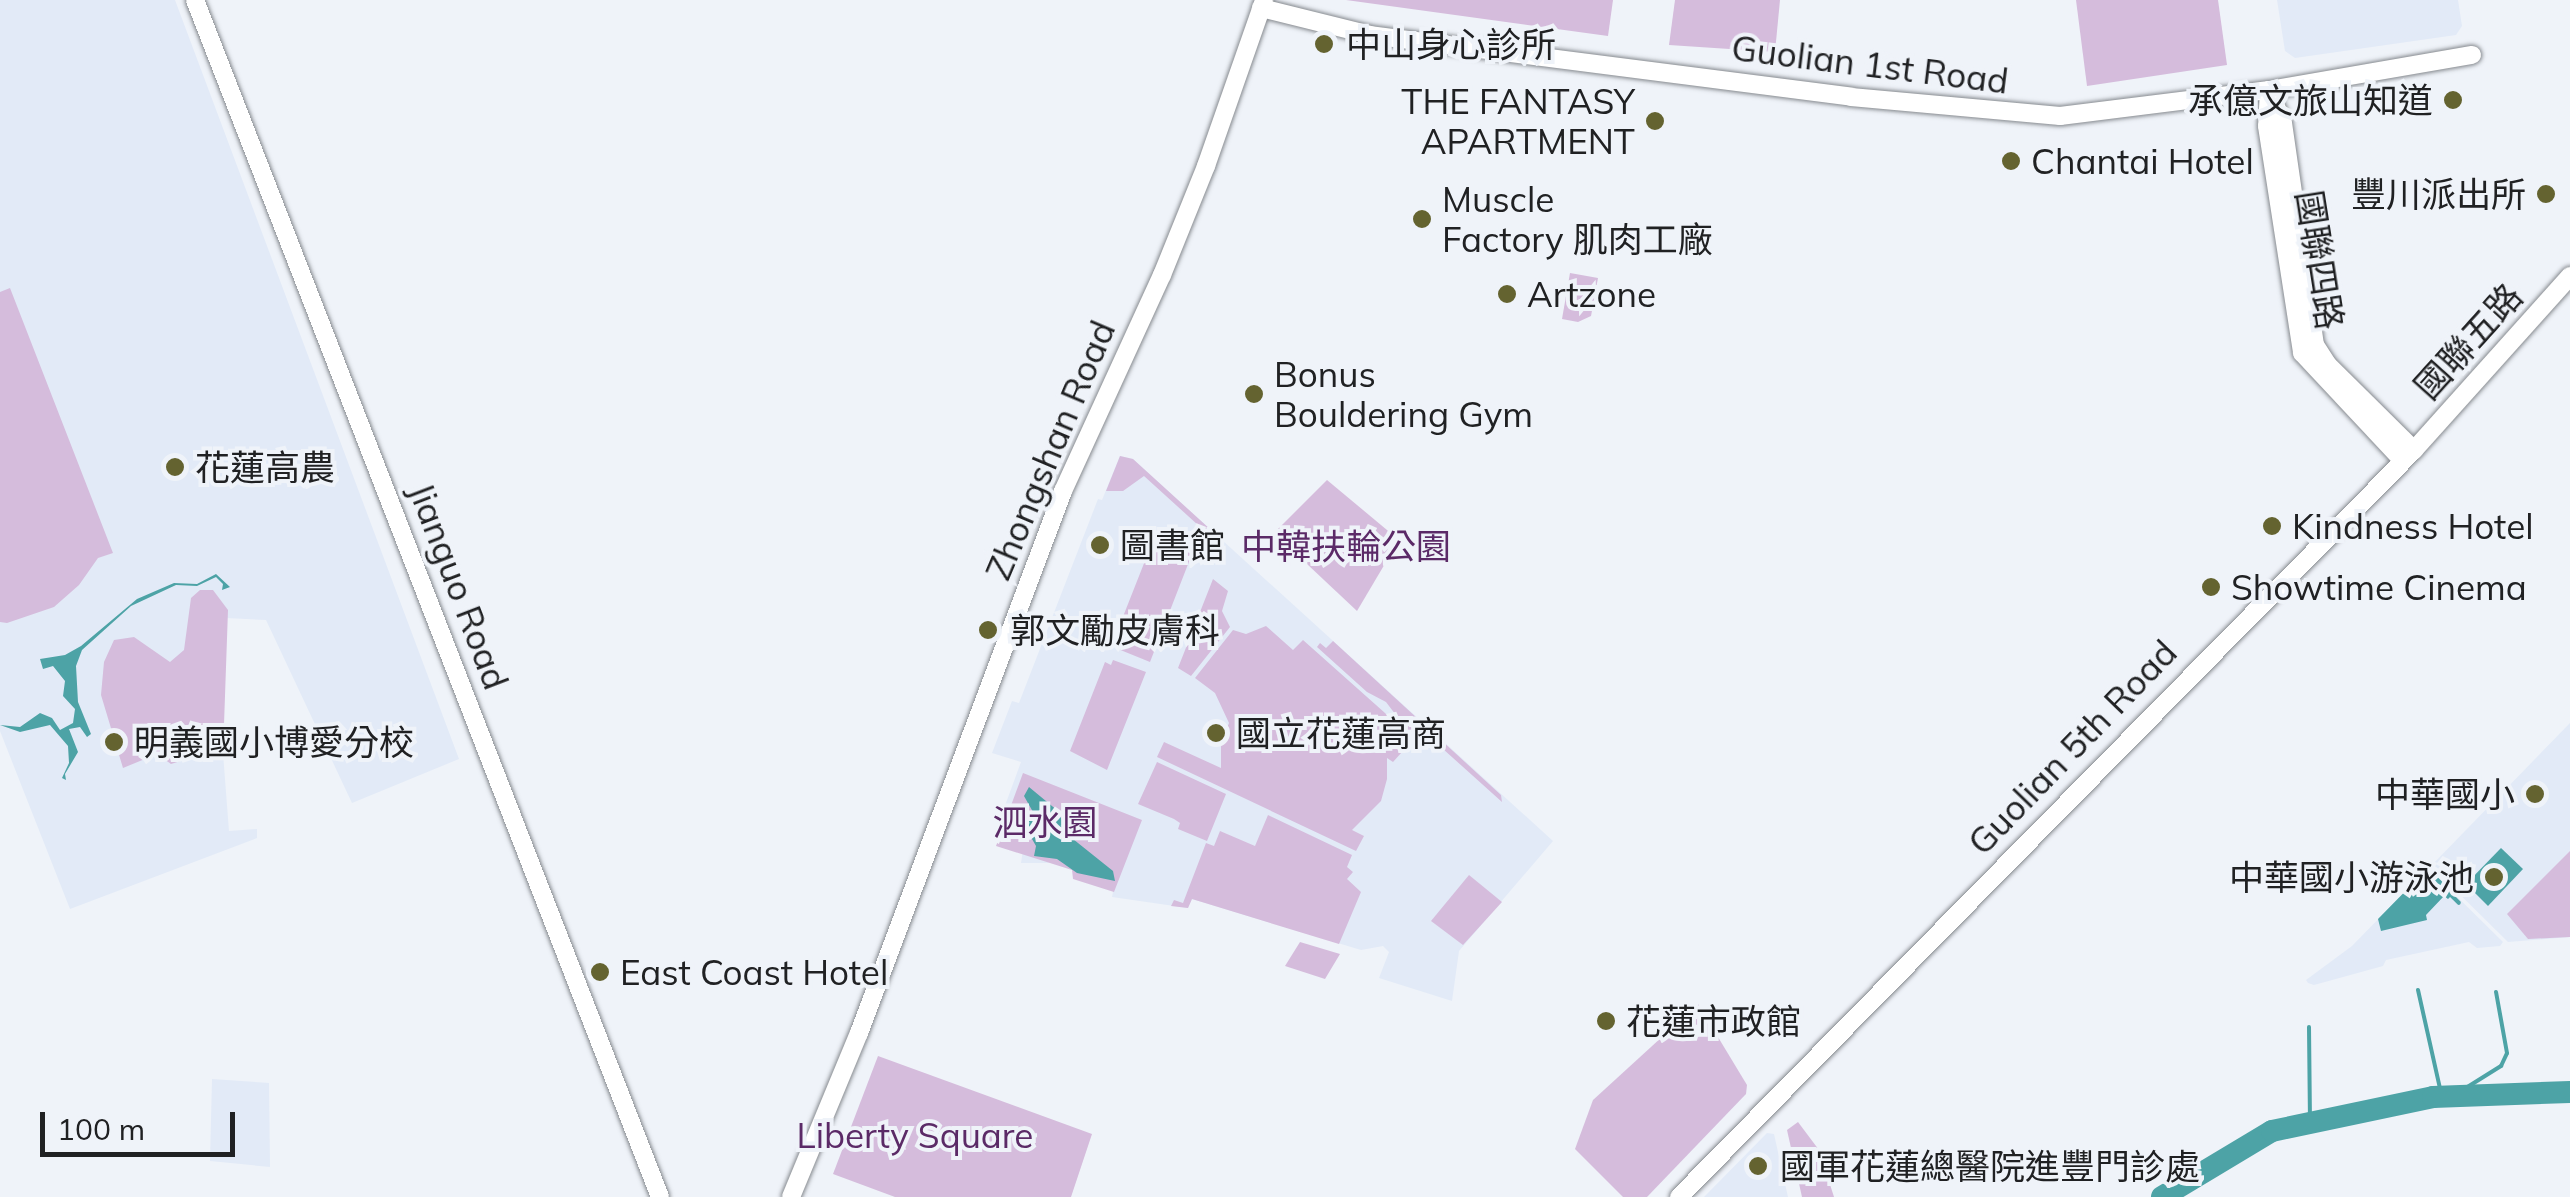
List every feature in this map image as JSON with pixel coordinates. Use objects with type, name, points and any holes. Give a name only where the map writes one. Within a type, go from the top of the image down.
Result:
[{"type":"street","name":"Jianguo Road","points":[[195,0],[660,1197]]},
{"type":"street","name":"Guolian 1st Road","points":[[1263,4],[1370,35],[1851,97],[2060,116],[2268,90],[2472,55]]},
{"type":"street","name":"Zhongshan Road","points":[[791,1197],[859,1033],[1063,491],[1162,275],[1206,166],[1263,4]]},
{"type":"street","points":[[2268,90],[2284,124],[2315,346],[2408,455]]},
{"type":"street","name":"國聯五路","points":[[2408,455],[2570,276]]},
{"type":"street","name":"Guolian 5th Road","points":[[1679,1197],[2408,455]]},
{"type":"shaded area","name":"花蓮高農","points":[[0,0],[175,0],[459,759],[352,803],[266,620],[226,618],[223,753],[229,831],[257,829],[257,838],[70,909],[0,731]]},
{"type":"shaded area","points":[[2277,0],[2458,0],[2462,26],[2456,35],[2295,58],[2285,51]]},
{"type":"shaded area","name":"國立花蓮高商","points":[[1120,456],[1133,459],[1553,841],[1459,951],[1452,1001],[1379,978],[1389,952],[1383,946],[1361,950],[1192,899],[1188,908],[1112,897],[1121,850],[1085,851],[1047,863],[1021,863],[1025,838],[996,830],[1021,762],[992,753],[1012,701],[1019,703],[1098,499],[1102,500]]},
{"type":"shaded area","name":"中華國小","points":[[2570,723],[2570,937],[2508,942],[2431,866]]},
{"type":"shaded area","points":[[2428,868],[2503,942],[2500,946],[2477,948],[2469,942],[2386,960],[2383,966],[2314,985],[2308,983],[2306,980],[2352,946]]},
{"type":"shaded area","points":[[212,1079],[269,1083],[270,1167],[210,1161]]},
{"type":"shaded area","name":"國軍花蓮總醫院進豐門診處","points":[[1767,1133],[1774,1134],[1788,1197],[1704,1197]]},
{"type":"green space","points":[[1346,0],[1613,0],[1608,36]]},
{"type":"green space","points":[[1675,0],[1780,0],[1775,52],[1669,45]]},
{"type":"green space","points":[[2076,0],[2218,0],[2227,65],[2087,86]]},
{"type":"green space","points":[[1570,273],[1598,278],[1591,316],[1578,322],[1562,319]]},
{"type":"green space","points":[[10,288],[113,553],[98,558],[79,585],[54,607],[7,623],[0,622],[0,292]]},
{"type":"green space","points":[[1120,456],[1133,459],[1222,540],[1220,545],[1144,476],[1123,491],[1106,491]]},
{"type":"green space","name":"中韓扶輪公園","points":[[1327,480],[1399,540],[1357,611],[1274,533]]},
{"type":"green space","points":[[1154,538],[1192,554],[1150,662],[1118,649],[1119,644],[1113,642]]},
{"type":"green space","points":[[1213,579],[1228,591],[1222,611],[1230,627],[1191,676],[1178,668]]},
{"type":"green space","points":[[200,590],[213,590],[228,610],[223,753],[212,751],[171,764],[157,754],[123,768],[101,695],[104,662],[114,640],[134,637],[170,662],[184,650],[191,598]]},
{"type":"green space","points":[[1266,626],[1293,650],[1303,640],[1385,713],[1411,742],[1393,762],[1387,758],[1381,801],[1352,830],[1364,836],[1356,851],[1157,757],[1164,742],[1221,768],[1221,743],[1229,723],[1215,693],[1195,678],[1233,630],[1246,634]]},
{"type":"green space","points":[[1333,641],[1501,795],[1502,802],[1423,731],[1414,739],[1386,702],[1367,692],[1317,647],[1320,643],[1326,648]]},
{"type":"green space","points":[[1113,660],[1146,672],[1107,770],[1070,751],[1105,662],[1111,665]]},
{"type":"green space","points":[[1157,762],[1226,794],[1207,841],[1178,829],[1180,823],[1174,819],[1138,804]]},
{"type":"green space","name":"泗水園","points":[[1023,773],[1142,820],[1114,892],[1073,879],[1072,870],[996,846]]},
{"type":"green space","points":[[1268,815],[1352,855],[1347,867],[1353,872],[1347,879],[1361,892],[1339,944],[1192,899],[1188,908],[1171,906],[1174,900],[1183,903],[1206,843],[1214,846],[1220,831],[1255,846]]},
{"type":"green space","points":[[2570,851],[2570,937],[2528,939],[2507,914]]},
{"type":"green space","points":[[1469,875],[1502,902],[1463,945],[1431,921]]},
{"type":"green space","points":[[1300,942],[1340,954],[1325,979],[1285,966]]},
{"type":"green space","points":[[1698,1004],[1747,1085],[1746,1094],[1647,1197],[1623,1197],[1575,1149],[1593,1100]]},
{"type":"green space","name":"Liberty Square","points":[[878,1056],[1092,1134],[1071,1197],[895,1197],[833,1174]]},
{"type":"green space","points":[[1798,1122],[1819,1150],[1834,1197],[1802,1197],[1787,1130]]},
{"type":"water","points":[[216,574],[230,587],[222,590],[223,584],[216,577],[197,586],[176,585],[131,606],[82,650],[76,666],[78,702],[91,734],[87,737],[80,727],[69,729],[78,752],[65,774],[66,780],[62,778],[69,763],[68,746],[50,725],[20,732],[0,725],[20,727],[40,713],[52,718],[60,730],[73,723],[75,709],[63,696],[65,681],[53,666],[43,669],[40,659],[65,655],[81,646],[137,599],[174,583],[197,584]]},
{"type":"water","points":[[1029,787],[1058,811],[1068,835],[1113,871],[1115,881],[1077,873],[1057,859],[1034,856],[1036,846],[1024,825],[1033,812],[1024,796]]},
{"type":"water","name":"中華國小游泳池","points":[[2501,848],[2523,869],[2488,906],[2466,884]]},
{"type":"water","points":[[2428,868],[2454,893],[2448,899],[2444,896],[2426,915],[2427,920],[2381,931],[2378,919]]},
{"type":"waterway","points":[[2451,895],[2459,903]]},
{"type":"waterway","points":[[2418,990],[2442,1097]]},
{"type":"waterway","points":[[2453,1096],[2501,1066],[2507,1053],[2496,992]]},
{"type":"waterway","points":[[2309,1027],[2310,1123]]},
{"type":"waterway","points":[[2162,1197],[2272,1131],[2433,1097],[2570,1092]]},
{"type":"place","name":"中山身心診所","points":[[1324,44]]},
{"type":"place","name":"承億文旅山知道","points":[[2453,100]]},
{"type":"place","name":"THE FANTASY APARTMENT","points":[[1655,121]]},
{"type":"place","name":"Chantai Hotel","points":[[2011,161]]},
{"type":"place","name":"豐川派出所","points":[[2546,194]]},
{"type":"place","name":"Muscle Factory 肌肉工廠","points":[[1422,219]]},
{"type":"place","name":"Artzone","points":[[1507,294]]},
{"type":"place","name":"Bonus Bouldering Gym","points":[[1254,394]]},
{"type":"place","name":"花蓮高農","points":[[175,467]]},
{"type":"place","name":"Kindness Hotel","points":[[2272,526]]},
{"type":"place","name":"圖書館","points":[[1100,545]]},
{"type":"place","name":"Showtime Cinema","points":[[2211,587]]},
{"type":"place","name":"郭文勵皮膚科","points":[[988,630]]},
{"type":"place","name":"國立花蓮高商","points":[[1216,733]]},
{"type":"place","name":"明義國小博愛分校","points":[[114,742]]},
{"type":"place","name":"中華國小","points":[[2535,794]]},
{"type":"place","name":"中華國小游泳池","points":[[2494,877]]},
{"type":"place","name":"East Coast Hotel","points":[[600,972]]},
{"type":"place","name":"花蓮市政館","points":[[1606,1021]]},
{"type":"place","name":"國軍花蓮總醫院進豐門診處","points":[[1758,1166]]}]
